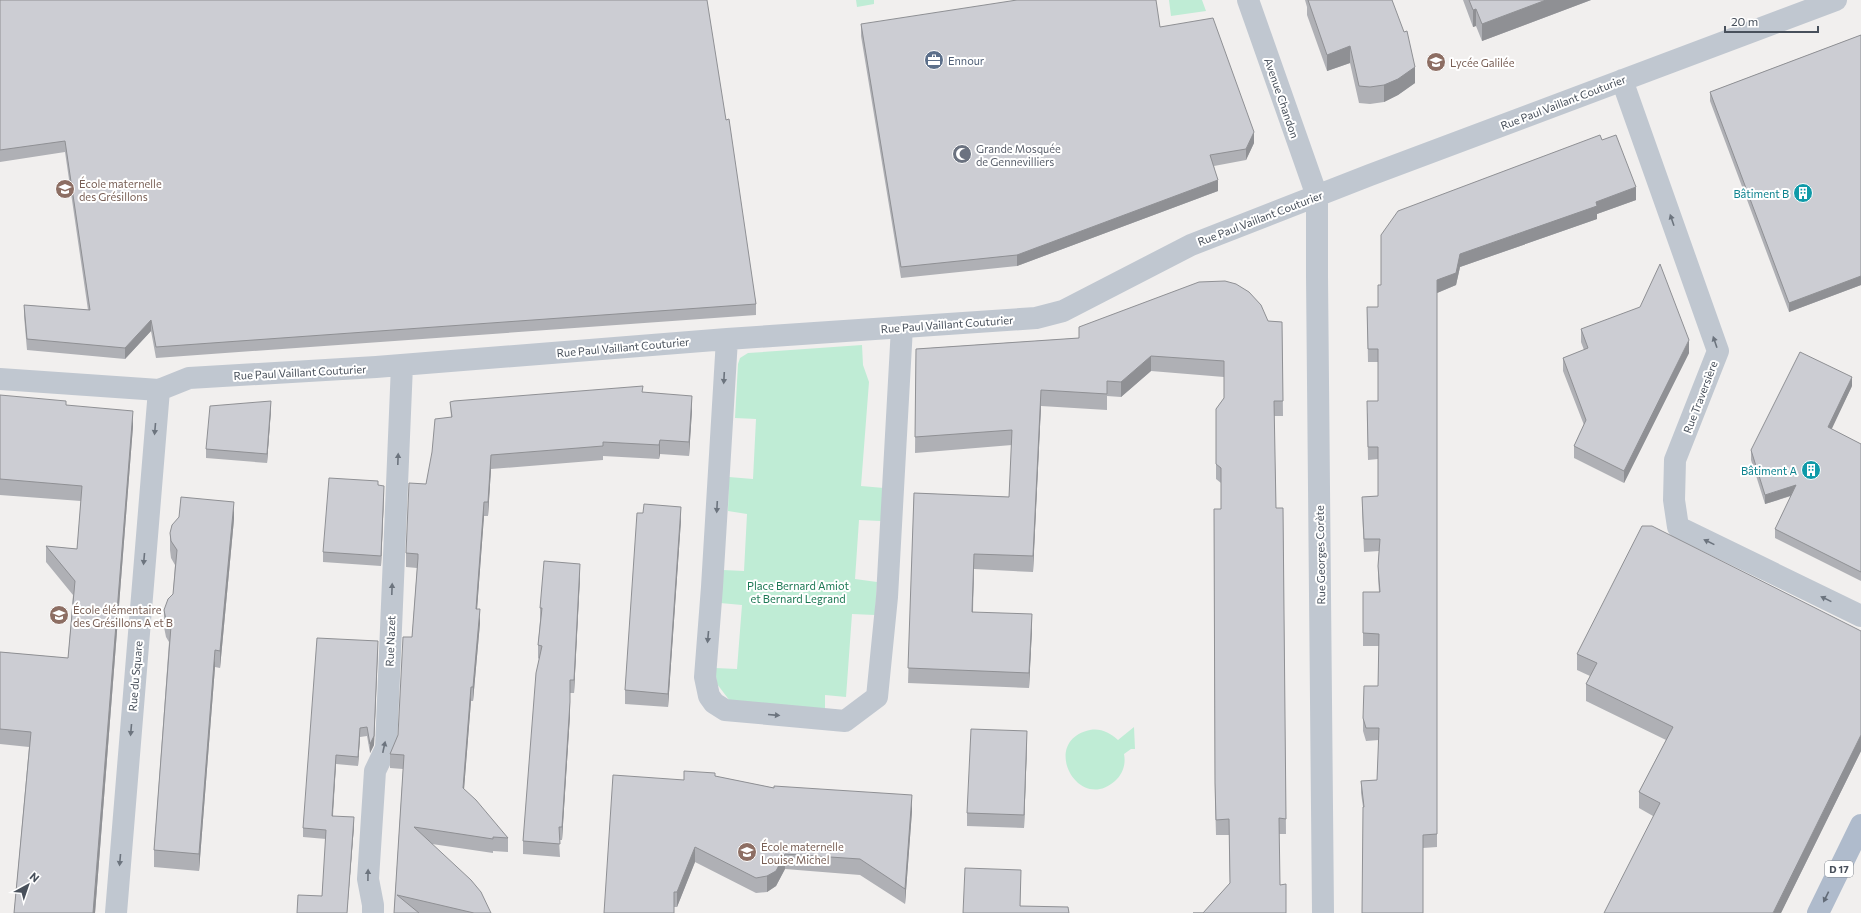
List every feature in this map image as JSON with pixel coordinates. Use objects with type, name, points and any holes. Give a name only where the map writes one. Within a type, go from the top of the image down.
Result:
[{"type":"main road","name":"D 17","points":[[1818,913],[1861,825]]},
{"type":"street","name":"Avenue Chandon","points":[[1248,0],[1317,196]]},
{"type":"street","name":"Rue Paul Vaillant Couturier","points":[[0,379],[159,390],[189,378],[402,365],[726,339],[1036,318],[1063,311],[1191,244],[1836,0]]},
{"type":"street","name":"Rue Traversière","points":[[1622,80],[1718,351],[1675,460],[1674,500],[1678,527],[1861,616]]},
{"type":"street","name":"Rue Georges Corète","points":[[1317,196],[1323,913]]},
{"type":"street","points":[[726,339],[712,587],[705,677],[709,696],[714,703],[725,710],[845,721],[877,697],[887,597],[902,327]]},
{"type":"street","name":"Rue Nazet","points":[[373,913],[368,879],[376,771],[386,748],[402,365]]},
{"type":"street","name":"Rue du Square","points":[[116,913],[159,390]]},
{"type":"green space","points":[[856,0],[874,0],[874,4],[857,7]]},
{"type":"green space","points":[[1169,0],[1202,0],[1206,11],[1171,16]]},
{"type":"green space","name":"Place Bernard Amiot et Bernard Legrand","points":[[862,345],[863,365],[869,382],[861,486],[884,488],[881,521],[859,520],[855,579],[877,582],[875,615],[852,614],[846,697],[825,695],[825,710],[733,705],[717,684],[715,668],[737,669],[742,605],[720,603],[723,570],[744,571],[747,514],[728,511],[729,477],[753,479],[756,419],[735,418],[738,364],[740,358],[748,353]]},
{"type":"green space","points":[[1134,727],[1135,749],[1131,749],[1124,754],[1125,761],[1123,769],[1115,781],[1101,789],[1088,788],[1077,782],[1070,772],[1066,760],[1067,747],[1075,737],[1090,730],[1102,730],[1118,740]]},
{"type":"building","points":[[0,0],[707,0],[726,120],[729,119],[756,304],[156,347],[151,320],[125,348],[27,339],[24,305],[90,310],[65,141],[0,150]]},
{"type":"building","points":[[1017,0],[1156,0],[1160,27],[1213,18],[1254,132],[1246,149],[1210,155],[1218,180],[1017,255],[901,267],[861,24]]},
{"type":"building","points":[[1308,0],[1392,0],[1404,32],[1407,31],[1415,67],[1398,79],[1384,85],[1370,87],[1359,86],[1350,46],[1327,55]]},
{"type":"building","points":[[1469,0],[1546,0],[1482,24],[1476,9],[1473,10]]},
{"type":"building","name":"Bâtiment B","points":[[1861,35],[1861,276],[1789,303],[1710,92]]},
{"type":"building","points":[[1600,135],[1602,140],[1616,135],[1636,187],[1596,202],[1597,206],[1460,254],[1456,273],[1437,280],[1437,834],[1423,835],[1423,913],[1362,913],[1364,807],[1361,781],[1377,780],[1379,728],[1366,728],[1363,718],[1364,686],[1378,686],[1379,634],[1363,633],[1363,592],[1380,592],[1378,566],[1380,539],[1364,539],[1362,497],[1378,496],[1378,447],[1368,447],[1367,401],[1378,401],[1378,349],[1368,349],[1367,307],[1378,307],[1378,285],[1381,285],[1381,235],[1398,211]]},
{"type":"building","points":[[1660,264],[1689,340],[1624,471],[1574,446],[1586,420],[1563,358],[1588,348],[1581,329],[1640,307]]},
{"type":"building","points":[[1225,281],[1236,284],[1249,292],[1261,305],[1268,321],[1282,322],[1283,401],[1274,401],[1276,508],[1283,508],[1286,819],[1279,818],[1280,885],[1286,884],[1286,913],[1203,913],[1230,883],[1229,819],[1216,820],[1215,783],[1214,509],[1221,509],[1221,468],[1216,464],[1216,409],[1224,398],[1224,361],[1151,356],[1121,382],[1107,381],[1107,394],[1041,390],[1033,556],[974,554],[972,612],[1032,614],[1029,673],[908,668],[914,493],[1009,497],[1012,430],[915,437],[916,349],[1079,338],[1079,327],[1199,282]]},
{"type":"building","name":"Bâtiment A","points":[[1800,352],[1852,377],[1828,427],[1861,444],[1861,572],[1775,529],[1796,485],[1765,495],[1751,450]]},
{"type":"building","points":[[643,386],[642,392],[692,396],[689,442],[660,440],[659,445],[603,442],[603,446],[491,455],[488,502],[484,502],[476,609],[480,609],[473,687],[471,687],[463,788],[476,800],[508,838],[493,837],[493,839],[414,827],[471,880],[481,892],[491,913],[474,913],[397,895],[419,913],[394,913],[404,755],[390,754],[398,735],[403,637],[412,637],[418,558],[418,554],[406,553],[409,483],[426,484],[432,452],[435,419],[452,417],[450,402],[454,401]]},
{"type":"building","name":"École élémentaire des Grésillons A et B","points":[[0,395],[66,401],[66,405],[133,411],[93,913],[14,913],[31,732],[0,729],[0,652],[68,658],[75,581],[46,546],[77,549],[82,486],[0,479]]},
{"type":"building","points":[[271,401],[267,454],[206,449],[210,406]]},
{"type":"building","points":[[329,478],[378,481],[378,485],[384,486],[381,556],[323,552]]},
{"type":"building","points":[[181,497],[234,502],[220,651],[215,650],[199,854],[154,850],[171,626],[166,620],[164,610],[168,599],[173,594],[177,550],[171,541],[170,533],[172,525],[179,517]]},
{"type":"building","points":[[644,504],[681,507],[668,694],[625,690],[637,513],[643,513]]},
{"type":"building","points":[[1642,526],[1652,526],[1861,631],[1861,735],[1773,913],[1604,913],[1660,803],[1639,792],[1673,727],[1586,684],[1597,663],[1577,654]]},
{"type":"building","points":[[544,561],[580,564],[574,680],[570,680],[562,827],[559,827],[560,844],[523,841],[536,673],[542,646],[538,645],[542,608],[540,608]]},
{"type":"building","points":[[317,638],[378,641],[374,736],[370,744],[367,727],[360,728],[358,757],[336,755],[332,816],[354,817],[347,913],[297,913],[298,895],[322,896],[326,830],[303,828]]},
{"type":"building","points":[[971,729],[1027,731],[1024,815],[967,813]]},
{"type":"building","name":"École maternelle Louise Michel","points":[[684,771],[715,773],[715,776],[774,788],[774,786],[912,795],[905,889],[860,859],[785,854],[776,871],[767,876],[756,878],[695,847],[677,892],[674,892],[674,913],[604,913],[613,775],[684,780]]},
{"type":"building","points":[[965,868],[1021,870],[1020,906],[1068,907],[1069,913],[963,913]]},
{"type":"place","name":"Ennour","points":[[934,60]]},
{"type":"place","name":"Lycée Galilée","points":[[1436,62]]},
{"type":"place","name":"Grande Mosquée de Gennevilliers","points":[[962,154]]},
{"type":"place","name":"École maternelle des Grésillons","points":[[65,189]]},
{"type":"place","name":"Bâtiment B","points":[[1803,193]]},
{"type":"place","name":"Bâtiment A","points":[[1811,470]]},
{"type":"place","name":"École élémentaire des Grésillons A et B","points":[[59,615]]},
{"type":"place","name":"École maternelle Louise Michel","points":[[747,852]]}]
